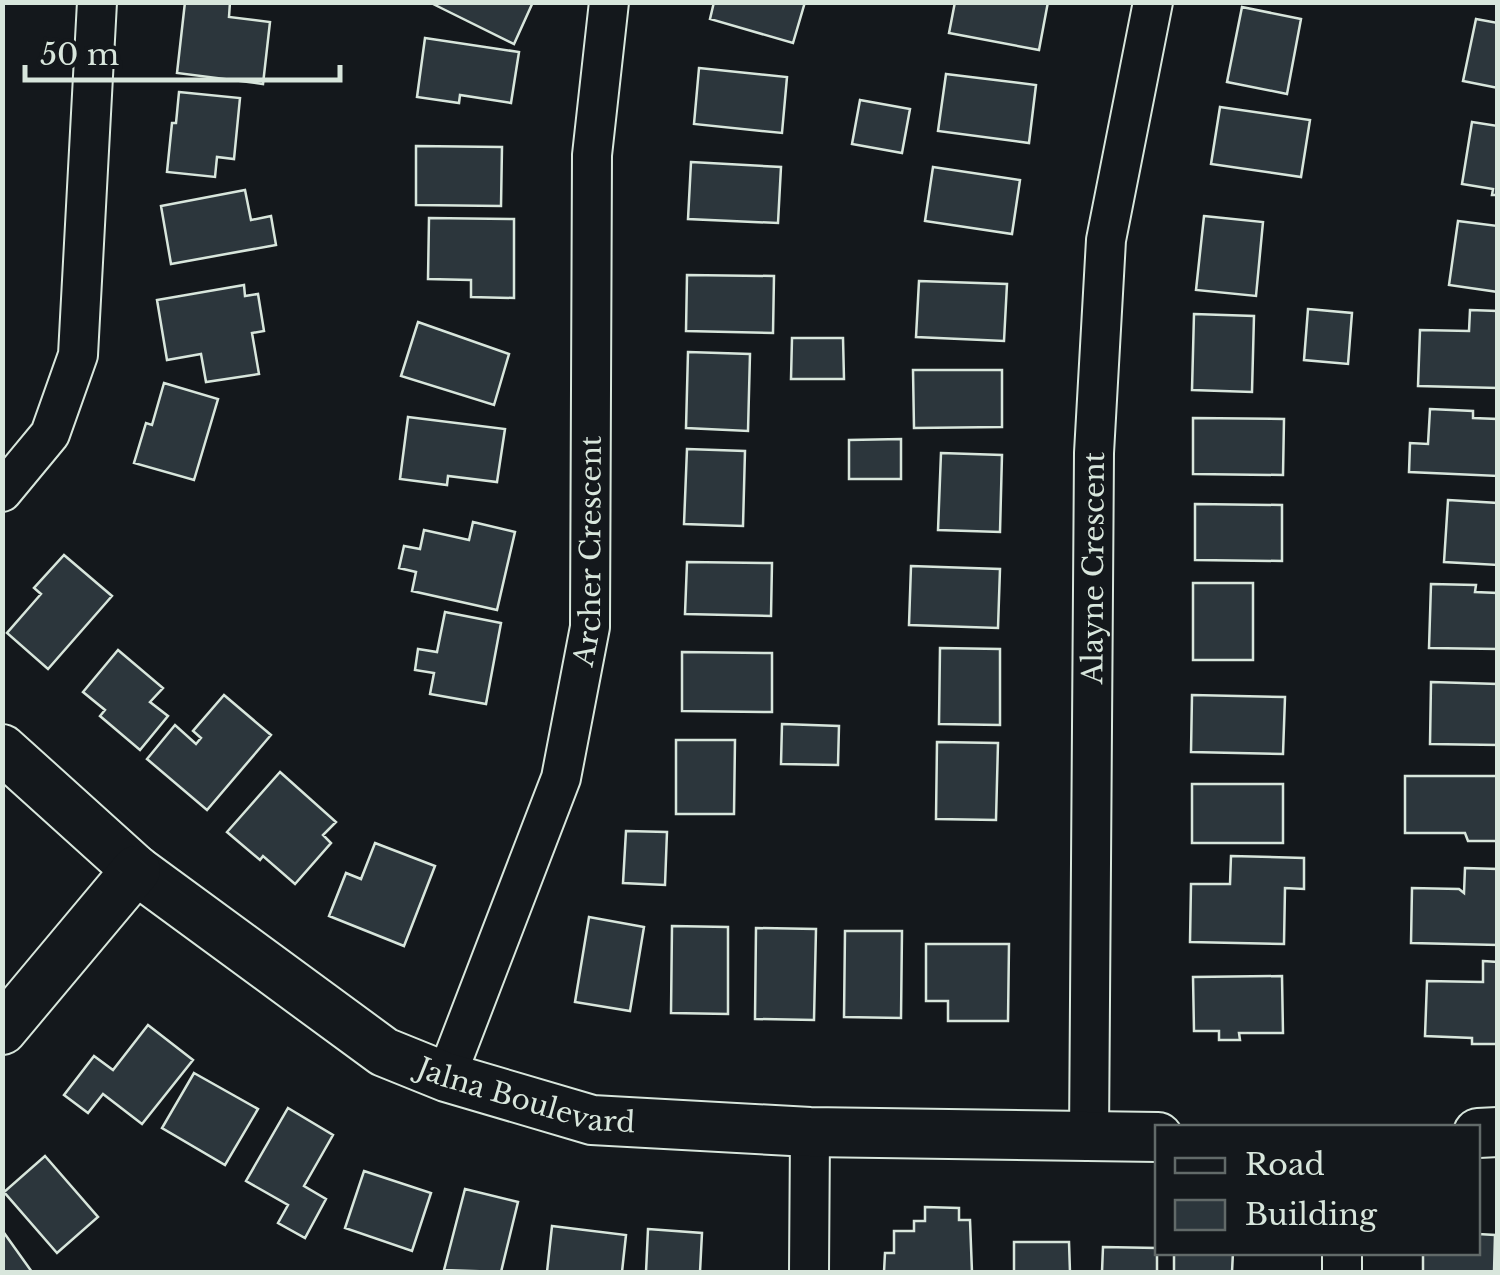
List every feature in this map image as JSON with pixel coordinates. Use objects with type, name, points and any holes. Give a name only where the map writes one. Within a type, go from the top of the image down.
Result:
[{"type":"street","points":[[2,492],[50,434],[78,355],[96,2]]},
{"type":"street","name":"Archer Crescent","points":[[446,1078],[561,778],[590,627],[592,155],[609,2]]},
{"type":"street","name":"Alayne Crescent","points":[[1089,1138],[1094,453],[1106,240],[1153,2]]},
{"type":"street","name":"Jalna Boulevard","points":[[2,749],[136,870],[384,1052],[446,1078],[592,1120],[810,1132],[1155,1137]]},
{"type":"street","points":[[2,1030],[136,870]]},
{"type":"street","points":[[809,1272],[810,1132]]},
{"type":"building","points":[[185,2],[230,2],[229,17],[270,22],[263,84],[177,73]]},
{"type":"building","points":[[429,2],[533,2],[514,44]]},
{"type":"building","points":[[714,2],[805,2],[793,43],[710,19]]},
{"type":"building","points":[[955,2],[1048,2],[1039,50],[949,33]]},
{"type":"building","points":[[1242,7],[1301,19],[1287,94],[1227,82]]},
{"type":"building","points":[[1476,19],[1498,23],[1498,88],[1463,81]]},
{"type":"building","points":[[425,38],[519,52],[511,103],[460,95],[459,103],[417,97]]},
{"type":"building","points":[[699,68],[787,77],[782,133],[694,124]]},
{"type":"building","points":[[946,74],[1036,85],[1029,143],[938,131]]},
{"type":"building","points":[[179,92],[240,98],[234,159],[217,157],[215,177],[167,172]]},
{"type":"building","points":[[860,100],[910,109],[902,153],[852,144]]},
{"type":"building","points":[[1220,107],[1310,120],[1301,177],[1211,164]]},
{"type":"building","points":[[1472,122],[1498,126],[1498,195],[1492,195],[1493,189],[1462,184]]},
{"type":"building","points":[[416,146],[502,147],[501,206],[416,205]]},
{"type":"building","points":[[691,162],[781,167],[778,223],[688,219]]},
{"type":"building","points":[[933,167],[1020,180],[1012,234],[925,221]]},
{"type":"building","points":[[245,190],[251,220],[271,216],[276,245],[171,264],[161,206]]},
{"type":"building","points":[[1204,216],[1263,222],[1256,296],[1196,290]]},
{"type":"building","points":[[429,218],[514,219],[514,298],[471,297],[471,280],[428,279]]},
{"type":"building","points":[[1458,221],[1498,226],[1498,292],[1449,285]]},
{"type":"building","points":[[687,275],[774,276],[773,333],[686,331]]},
{"type":"building","points":[[919,281],[1007,284],[1004,341],[916,337]]},
{"type":"building","points":[[244,285],[245,296],[258,294],[264,331],[252,333],[259,374],[206,382],[201,354],[167,360],[157,300]]},
{"type":"building","points":[[1308,309],[1352,313],[1348,364],[1304,360]]},
{"type":"building","points":[[1470,310],[1498,311],[1498,388],[1418,386],[1420,330],[1469,331]]},
{"type":"building","points":[[1194,314],[1254,316],[1252,392],[1192,390]]},
{"type":"building","points":[[418,322],[509,354],[494,405],[401,376]]},
{"type":"building","points":[[792,338],[843,338],[844,379],[791,379]]},
{"type":"building","points":[[688,352],[750,354],[748,431],[686,428]]},
{"type":"building","points":[[913,370],[1002,370],[1002,427],[914,428]]},
{"type":"building","points":[[164,383],[218,399],[194,480],[134,463],[146,423],[152,425]]},
{"type":"building","points":[[1430,409],[1473,411],[1473,418],[1498,419],[1498,476],[1409,472],[1410,443],[1428,444]]},
{"type":"building","points":[[408,417],[505,429],[497,482],[448,476],[447,485],[400,479]]},
{"type":"building","points":[[1193,418],[1284,419],[1283,475],[1193,474]]},
{"type":"building","points":[[901,439],[901,479],[849,479],[849,440]]},
{"type":"building","points":[[687,449],[745,451],[743,526],[684,524]]},
{"type":"building","points":[[941,453],[1002,455],[1000,532],[938,530]]},
{"type":"building","points":[[1448,500],[1498,503],[1498,565],[1444,562]]},
{"type":"building","points":[[1195,504],[1282,505],[1282,561],[1195,560]]},
{"type":"building","points":[[473,522],[515,532],[497,610],[412,591],[416,572],[399,568],[404,546],[420,549],[424,530],[469,540]]},
{"type":"building","points":[[64,555],[112,596],[48,669],[7,633],[41,594],[34,588]]},
{"type":"building","points":[[687,562],[772,563],[771,616],[685,614]]},
{"type":"building","points":[[911,566],[1000,569],[998,628],[909,625]]},
{"type":"building","points":[[1193,583],[1253,583],[1253,660],[1193,660]]},
{"type":"building","points":[[1431,584],[1476,585],[1475,592],[1498,593],[1498,649],[1429,648]]},
{"type":"building","points":[[445,612],[501,623],[486,704],[430,694],[434,673],[415,670],[418,649],[437,652]]},
{"type":"building","points":[[940,648],[1000,649],[1000,725],[939,724]]},
{"type":"building","points":[[118,650],[163,688],[150,702],[168,716],[140,750],[100,716],[105,710],[83,692]]},
{"type":"building","points":[[682,652],[772,653],[772,712],[682,711]]},
{"type":"building","points":[[1431,682],[1498,684],[1498,745],[1430,744]]},
{"type":"building","points":[[224,695],[271,735],[207,810],[147,759],[175,725],[196,744],[201,738],[193,731]]},
{"type":"building","points":[[1192,695],[1285,697],[1283,754],[1191,752]]},
{"type":"building","points":[[782,724],[839,726],[838,765],[781,764]]},
{"type":"building","points":[[676,740],[735,740],[734,814],[676,814]]},
{"type":"building","points":[[937,742],[998,743],[996,820],[936,819]]},
{"type":"building","points":[[280,772],[336,822],[323,835],[331,843],[295,884],[227,832]]},
{"type":"building","points":[[1405,776],[1498,776],[1498,841],[1468,841],[1465,833],[1405,833]]},
{"type":"building","points":[[1192,784],[1283,784],[1283,843],[1192,843]]},
{"type":"building","points":[[626,831],[667,832],[665,885],[623,883]]},
{"type":"building","points":[[375,843],[435,866],[404,946],[329,916],[346,873],[361,879]]},
{"type":"building","points":[[1231,856],[1304,858],[1304,889],[1285,888],[1284,944],[1190,942],[1191,884],[1230,884]]},
{"type":"building","points":[[1465,868],[1498,869],[1498,945],[1411,943],[1412,888],[1459,889],[1464,893]]},
{"type":"building","points":[[589,917],[644,927],[630,1011],[575,1002]]},
{"type":"building","points":[[672,926],[728,927],[728,1014],[671,1013]]},
{"type":"building","points":[[756,928],[816,929],[814,1020],[755,1019]]},
{"type":"building","points":[[845,931],[902,931],[901,1018],[844,1017]]},
{"type":"building","points":[[926,944],[1009,944],[1008,1021],[948,1021],[948,1001],[926,1001]]},
{"type":"building","points":[[1483,961],[1498,962],[1498,1044],[1472,1044],[1472,1038],[1425,1036],[1427,981],[1483,982]]},
{"type":"building","points":[[1282,976],[1283,1033],[1239,1033],[1240,1040],[1219,1040],[1219,1031],[1194,1031],[1193,977]]},
{"type":"building","points":[[148,1025],[193,1060],[142,1124],[103,1094],[88,1113],[64,1095],[94,1056],[113,1070]]},
{"type":"building","points":[[194,1073],[258,1109],[225,1165],[162,1128]]},
{"type":"building","points":[[288,1108],[333,1135],[304,1186],[326,1199],[305,1238],[278,1223],[288,1205],[246,1181]]},
{"type":"building","points":[[45,1156],[98,1217],[57,1253],[4,1192]]},
{"type":"building","points":[[364,1171],[431,1193],[412,1251],[345,1228]]},
{"type":"building","points":[[465,1189],[518,1202],[501,1272],[444,1270]]},
{"type":"building","points":[[925,1207],[959,1208],[959,1220],[970,1220],[972,1272],[884,1272],[885,1253],[894,1253],[894,1231],[914,1231],[914,1221],[925,1221]]},
{"type":"building","points":[[552,1226],[626,1235],[622,1272],[547,1272]]},
{"type":"building","points":[[648,1229],[702,1233],[700,1272],[646,1272]]},
{"type":"building","points":[[2,1230],[32,1272],[2,1272]]},
{"type":"building","points":[[1480,1234],[1495,1235],[1494,1272],[1423,1272],[1423,1255],[1480,1255]]},
{"type":"building","points":[[1014,1242],[1069,1242],[1070,1272],[1014,1272]]},
{"type":"building","points":[[1103,1247],[1155,1248],[1157,1272],[1102,1272]]},
{"type":"building","points":[[1174,1255],[1233,1255],[1232,1272],[1174,1272]]}]
